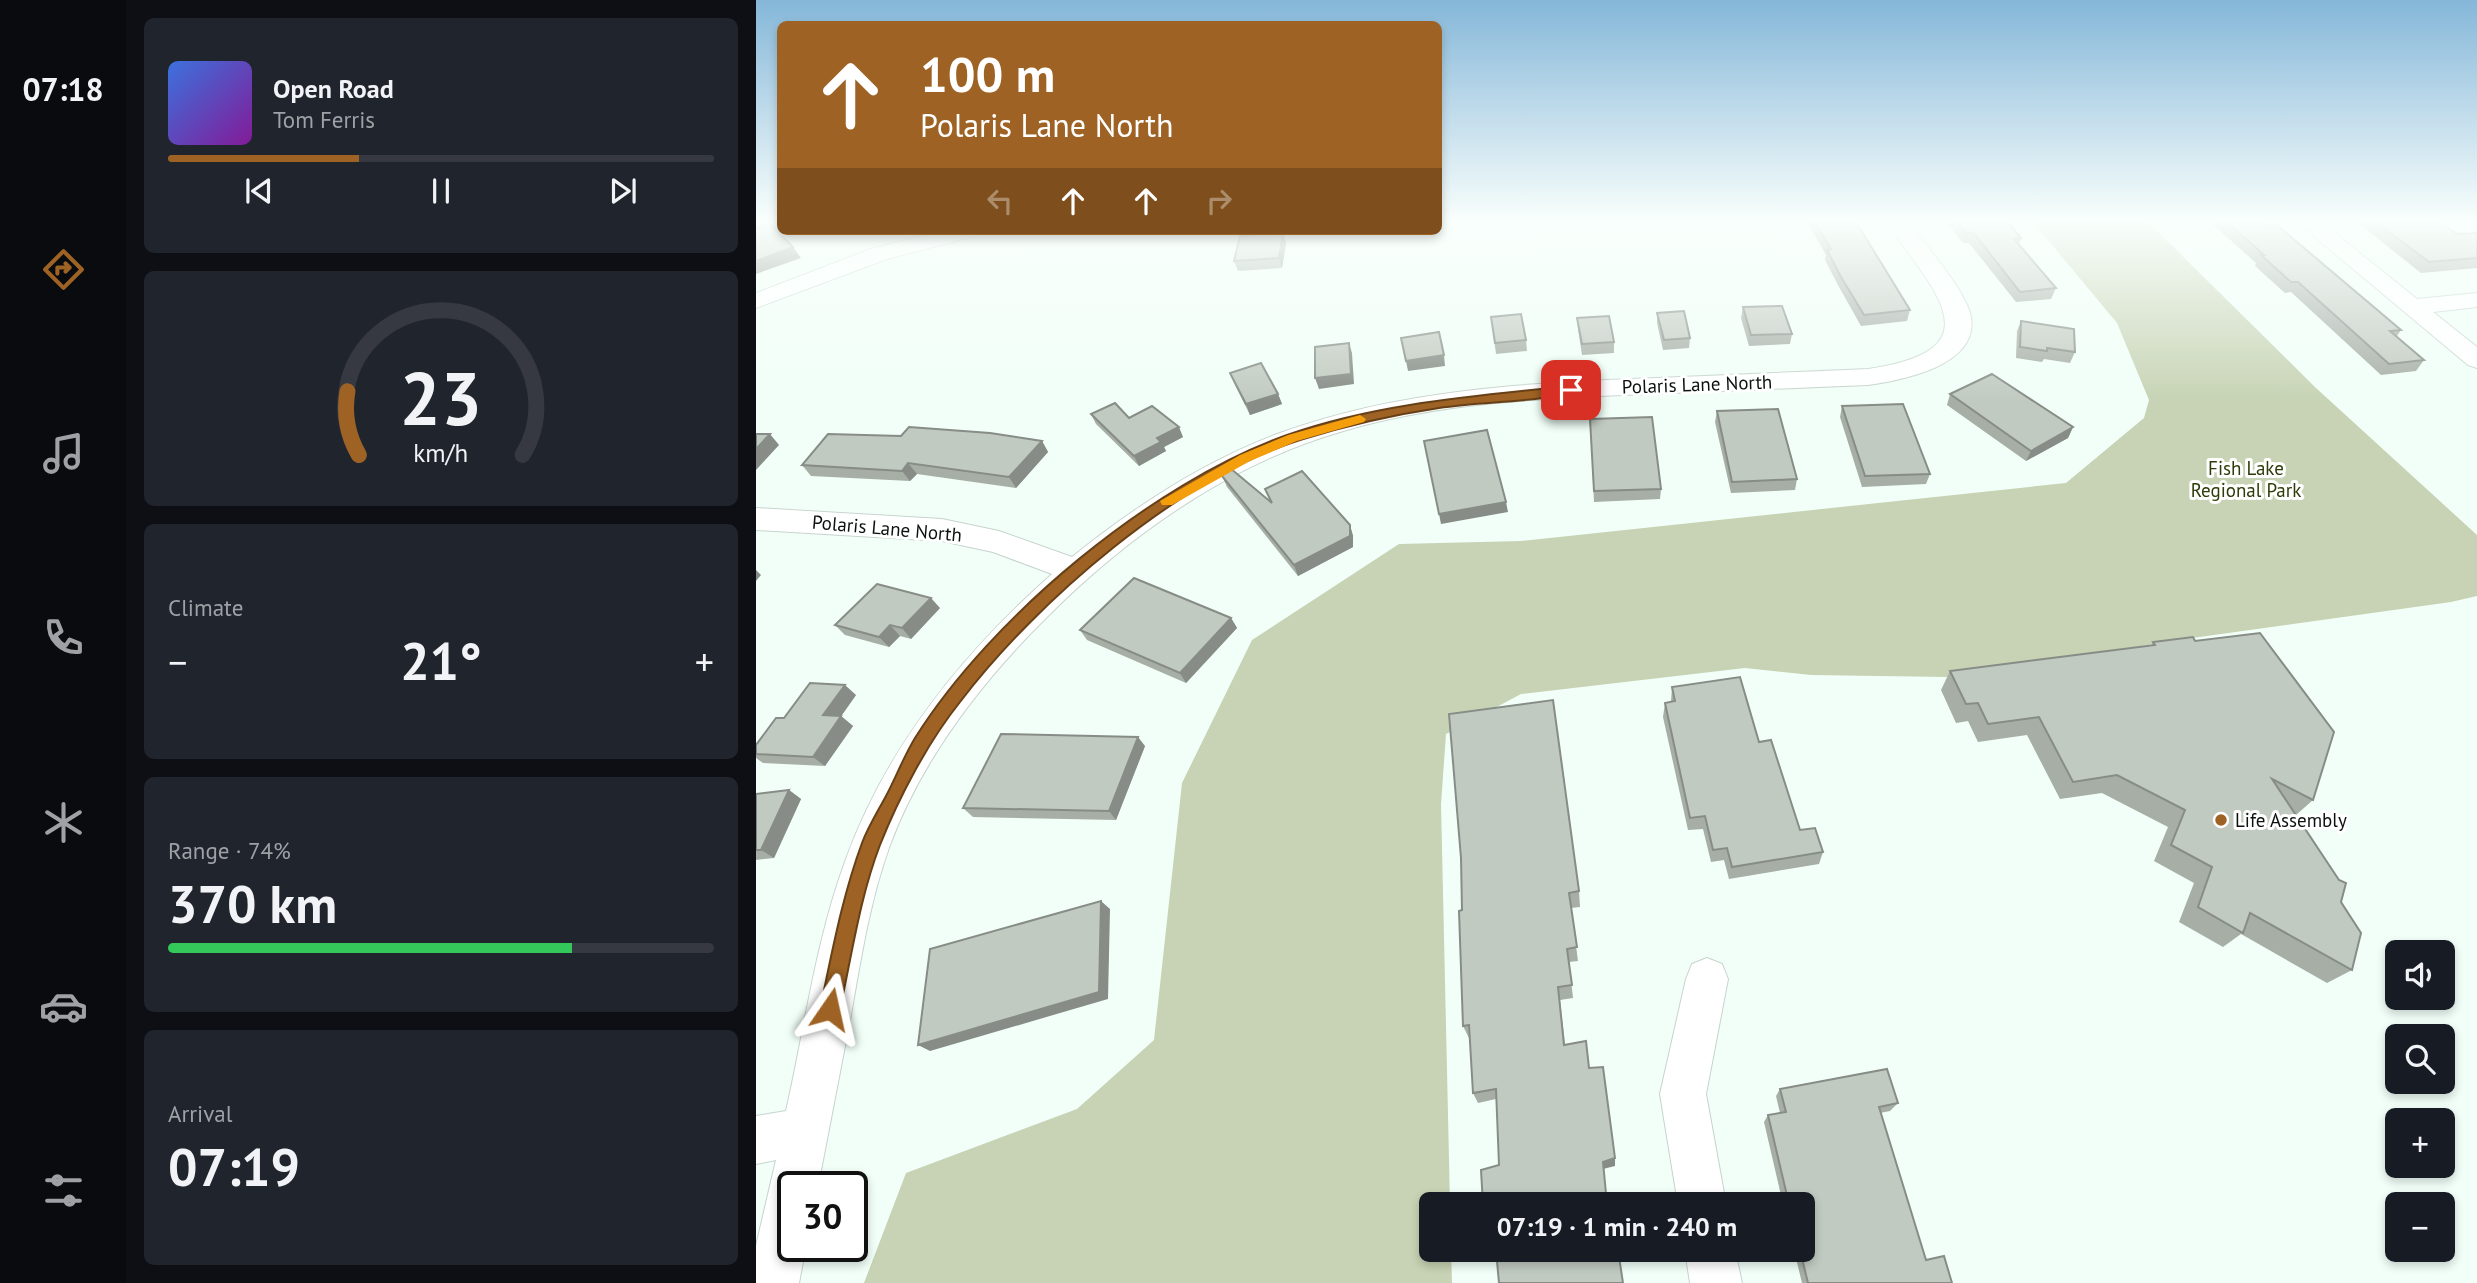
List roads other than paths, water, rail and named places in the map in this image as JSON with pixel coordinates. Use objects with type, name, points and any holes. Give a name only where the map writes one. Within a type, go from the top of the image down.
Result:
[{"type":"street","points":[[756,301],[806,282]]},
{"type":"street","name":"Polaris Lane North","points":[[756,519],[942,530],[999,541],[1075,571],[1148,513],[1213,475],[1292,438],[1368,417],[1509,395],[1868,377],[1896,373],[1925,364],[1949,345],[1956,333],[1959,318],[1938,282]]},
{"type":"street","points":[[2382,282],[2477,360]]},
{"type":"street","points":[[2413,307],[2477,300]]},
{"type":"street","points":[[797,1171],[854,897],[872,842],[894,794],[921,745],[953,698],[1029,614],[1075,571]]},
{"type":"street","points":[[1700,1192],[1683,1094],[1707,979]]},
{"type":"street","points":[[756,1140],[806,1131]]},
{"type":"street","points":[[773,1283],[778,1262]]},
{"type":"street","points":[[1712,1262],[1716,1283]]},
{"type":"place","name":"Life Assembly","points":[[2221,820]]},
{"type":"park label","name":"Fish Lake Regional Park","points":[[2246,479]]}]
